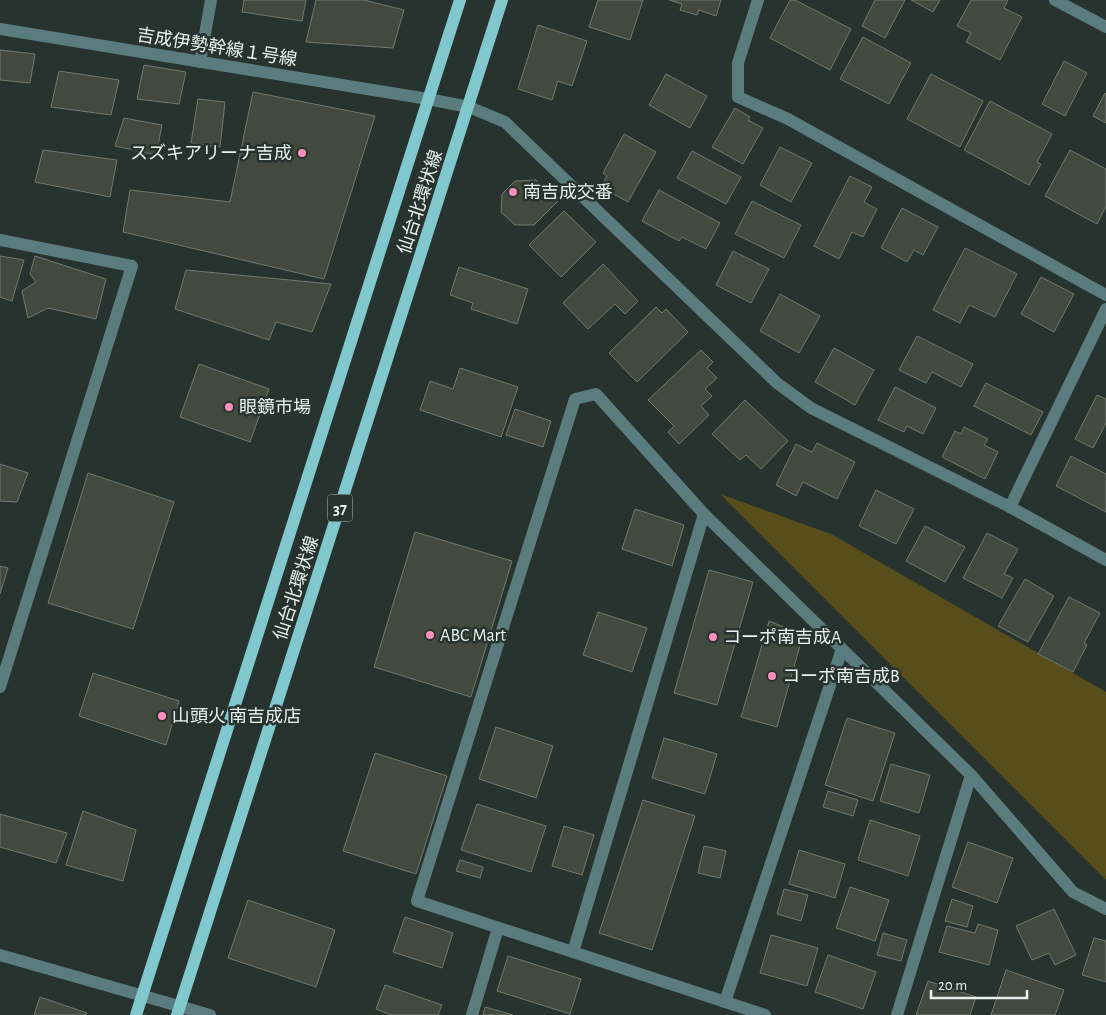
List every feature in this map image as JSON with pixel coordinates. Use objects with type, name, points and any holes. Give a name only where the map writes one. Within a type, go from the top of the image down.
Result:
[{"type":"main road","name":"仙台北環状線","points":[[136,1015],[460,0]]},
{"type":"main road","name":"仙台北環状線","points":[[179,1010],[502,0]]},
{"type":"street","points":[[200,62],[212,0]]},
{"type":"street","points":[[758,0],[738,63],[738,97],[788,119],[1106,295]]},
{"type":"street","points":[[1055,0],[1106,27]]},
{"type":"street","name":"吉成伊勢幹線１号線","points":[[0,29],[428,98],[469,107],[505,122],[776,383],[811,408],[1010,507],[1106,560]]},
{"type":"street","points":[[0,240],[132,266],[0,687]]},
{"type":"street","points":[[1010,507],[1106,309]]},
{"type":"street","points":[[765,1015],[417,901],[575,399],[596,394],[704,514],[971,775],[1073,892],[1106,909]]},
{"type":"street","points":[[573,952],[704,514]]},
{"type":"street","points":[[726,1002],[842,649]]},
{"type":"street","points":[[897,1015],[971,775]]},
{"type":"street","points":[[472,1015],[498,928]]},
{"type":"street","points":[[0,955],[144,994],[179,1010],[210,1015]]},
{"type":"shaded area","points":[[720,494],[831,534],[1106,692],[1106,880]]},
{"type":"building","points":[[244,0],[306,0],[302,21],[242,12]]},
{"type":"building","points":[[316,0],[364,0],[404,10],[393,48],[306,42]]},
{"type":"building","points":[[598,0],[643,0],[630,40],[589,27]]},
{"type":"building","points":[[669,0],[721,0],[716,16],[699,10],[697,15],[680,10],[682,4]]},
{"type":"building","points":[[790,0],[795,0],[851,29],[830,70],[770,38]]},
{"type":"building","points":[[875,0],[905,0],[885,38],[862,26]]},
{"type":"building","points":[[911,0],[940,0],[933,12]]},
{"type":"building","points":[[971,0],[1008,0],[1004,8],[1022,17],[1000,60],[966,42],[971,33],[957,26]]},
{"type":"building","points":[[538,25],[587,41],[572,86],[558,81],[552,100],[518,89]]},
{"type":"building","points":[[863,37],[911,63],[889,104],[840,79]]},
{"type":"building","points":[[0,50],[35,54],[30,83],[0,80]]},
{"type":"building","points":[[1064,61],[1087,73],[1065,116],[1042,104]]},
{"type":"building","points":[[144,65],[186,72],[179,104],[137,99]]},
{"type":"building","points":[[59,71],[119,80],[111,115],[51,107]]},
{"type":"building","points":[[666,74],[707,96],[690,128],[649,105]]},
{"type":"building","points":[[931,74],[983,101],[960,147],[907,119]]},
{"type":"building","name":"スズキアリーナ吉成","points":[[253,92],[375,116],[324,279],[123,232],[130,190],[230,202]]},
{"type":"building","points":[[1106,94],[1106,123],[1093,116]]},
{"type":"building","points":[[198,99],[225,102],[220,147],[191,143]]},
{"type":"building","points":[[990,101],[1052,134],[1037,162],[1041,164],[1029,185],[964,150]]},
{"type":"building","points":[[735,108],[750,117],[748,120],[763,128],[743,164],[712,147]]},
{"type":"building","points":[[124,118],[162,125],[156,155],[115,146]]},
{"type":"building","points":[[624,134],[656,152],[628,202],[601,187],[607,176],[603,173]]},
{"type":"building","points":[[780,147],[812,163],[791,202],[760,185]]},
{"type":"building","points":[[43,150],[117,160],[110,197],[35,182]]},
{"type":"building","points":[[1070,150],[1106,169],[1106,206],[1097,224],[1045,196]]},
{"type":"building","points":[[692,151],[741,177],[726,204],[677,178]]},
{"type":"building","points":[[850,176],[872,187],[864,202],[877,209],[863,237],[852,232],[839,259],[814,246]]},
{"type":"building","points":[[536,180],[558,201],[534,225],[515,225],[501,212],[502,194],[515,181]]},
{"type":"building","points":[[659,190],[720,223],[706,249],[682,237],[679,241],[642,221]]},
{"type":"building","points":[[752,201],[801,225],[784,258],[735,234]]},
{"type":"building","points":[[902,208],[938,227],[923,255],[914,250],[907,262],[881,248]]},
{"type":"building","points":[[564,211],[596,242],[561,277],[529,245]]},
{"type":"building","points":[[965,248],[1017,274],[995,317],[969,305],[960,323],[933,310]]},
{"type":"building","points":[[733,251],[769,269],[751,303],[716,285]]},
{"type":"building","points":[[0,256],[24,260],[12,301],[0,297]]},
{"type":"building","points":[[35,256],[106,279],[96,319],[48,308],[28,318],[22,291],[36,282],[30,274]]},
{"type":"building","points":[[603,264],[638,301],[625,314],[615,304],[588,329],[563,303]]},
{"type":"building","points":[[459,267],[528,289],[517,324],[471,309],[473,303],[450,295]]},
{"type":"building","points":[[186,270],[331,284],[312,332],[276,322],[269,340],[175,309]]},
{"type":"building","points":[[1041,277],[1074,294],[1054,332],[1021,314]]},
{"type":"building","points":[[780,294],[820,316],[799,353],[760,331]]},
{"type":"building","points":[[656,307],[662,313],[666,309],[688,332],[637,382],[609,353]]},
{"type":"building","points":[[917,336],[973,364],[961,387],[932,372],[926,383],[899,370]]},
{"type":"building","points":[[834,348],[874,370],[855,405],[815,382]]},
{"type":"building","points":[[701,350],[713,362],[707,368],[717,378],[705,389],[712,396],[701,406],[709,415],[679,444],[668,432],[674,426],[648,400]]},
{"type":"building","points":[[199,364],[269,389],[250,442],[180,417]]},
{"type":"building","points":[[460,368],[518,387],[501,437],[420,410],[430,381],[453,389]]},
{"type":"building","points":[[986,383],[1043,412],[1031,435],[974,406]]},
{"type":"building","points":[[895,387],[936,408],[923,434],[907,426],[904,432],[878,420]]},
{"type":"building","points":[[1097,395],[1106,399],[1106,423],[1093,448],[1075,439]]},
{"type":"building","points":[[745,400],[788,441],[761,469],[746,455],[740,460],[712,434]]},
{"type":"building","points":[[515,409],[551,421],[543,447],[506,435]]},
{"type":"building","points":[[964,427],[988,439],[984,445],[998,452],[985,479],[942,457],[955,431],[961,434]]},
{"type":"building","points":[[817,443],[855,462],[837,499],[803,482],[796,496],[776,485],[796,444],[812,452]]},
{"type":"building","points":[[1071,456],[1106,474],[1106,512],[1056,486]]},
{"type":"building","points":[[0,464],[28,473],[17,502],[0,501]]},
{"type":"building","points":[[88,473],[174,502],[133,629],[48,603]]},
{"type":"building","points":[[876,490],[914,509],[896,544],[859,526]]},
{"type":"building","points":[[635,509],[684,525],[672,566],[622,549]]},
{"type":"building","points":[[925,526],[965,547],[945,582],[906,561]]},
{"type":"building","points":[[415,532],[512,561],[471,697],[374,667]]},
{"type":"building","points":[[987,533],[1018,549],[1004,574],[1013,578],[1002,598],[963,578]]},
{"type":"building","points":[[0,566],[8,568],[0,594]]},
{"type":"building","name":"コーポ南吉成A","points":[[709,570],[753,582],[717,705],[674,693]]},
{"type":"building","points":[[1025,579],[1054,596],[1028,642],[998,626]]},
{"type":"building","points":[[1069,597],[1100,613],[1084,643],[1087,645],[1073,672],[1038,654]]},
{"type":"building","points":[[598,612],[647,628],[632,672],[583,655]]},
{"type":"building","name":"コーポ南吉成B","points":[[769,621],[803,635],[777,727],[741,717]]},
{"type":"building","points":[[93,673],[179,701],[166,745],[79,716]]},
{"type":"building","points":[[847,718],[895,733],[873,801],[825,785]]},
{"type":"building","points":[[496,727],[553,746],[536,798],[479,779]]},
{"type":"building","points":[[664,738],[717,754],[705,794],[652,778]]},
{"type":"building","points":[[375,753],[447,776],[416,874],[343,851]]},
{"type":"building","points":[[891,764],[930,775],[919,813],[880,801]]},
{"type":"building","points":[[828,791],[858,800],[853,816],[823,807]]},
{"type":"building","points":[[643,800],[695,816],[652,950],[599,933]]},
{"type":"building","points":[[477,804],[546,826],[531,872],[461,850]]},
{"type":"building","points":[[83,811],[136,830],[123,881],[66,865]]},
{"type":"building","points":[[0,814],[67,833],[56,863],[0,847]]},
{"type":"building","points":[[870,820],[920,836],[908,876],[858,860]]},
{"type":"building","points":[[564,826],[594,835],[582,875],[552,866]]},
{"type":"building","points":[[968,842],[1013,858],[997,903],[952,887]]},
{"type":"building","points":[[704,846],[726,851],[720,878],[698,873]]},
{"type":"building","points":[[799,850],[845,864],[835,898],[789,884]]},
{"type":"building","points":[[460,860],[483,867],[480,878],[456,871]]},
{"type":"building","points":[[850,887],[889,900],[875,941],[836,928]]},
{"type":"building","points":[[784,889],[808,895],[801,921],[777,914]]},
{"type":"building","points":[[952,899],[973,906],[967,927],[945,921]]},
{"type":"building","points":[[248,900],[335,930],[316,987],[228,958]]},
{"type":"building","points":[[1054,909],[1076,955],[1055,965],[1049,953],[1032,960],[1016,926]]},
{"type":"building","points":[[405,917],[453,933],[442,968],[393,952]]},
{"type":"building","points":[[978,924],[998,930],[989,965],[939,952],[947,926],[975,933]]},
{"type":"building","points":[[883,933],[907,940],[901,961],[877,955]]},
{"type":"building","points":[[771,935],[818,948],[807,986],[760,973]]},
{"type":"building","points":[[1094,938],[1106,941],[1106,982],[1082,975]]},
{"type":"building","points":[[828,955],[876,972],[863,1009],[815,992]]},
{"type":"building","points":[[508,956],[581,979],[570,1014],[497,991]]},
{"type":"building","points":[[1006,970],[1064,990],[1055,1015],[991,1015]]},
{"type":"building","points":[[928,981],[976,997],[970,1015],[916,1015]]},
{"type":"building","points":[[385,985],[442,1005],[438,1015],[391,1015],[376,1009]]},
{"type":"building","points":[[40,997],[87,1013],[86,1015],[34,1015]]},
{"type":"building","points":[[485,1007],[513,1015],[483,1015]]},
{"type":"place","name":"スズキアリーナ吉成","points":[[302,153]]},
{"type":"place","name":"南吉成交番","points":[[513,192]]},
{"type":"place","name":"眼鏡市場","points":[[229,407]]},
{"type":"place","name":"ABC Mart","points":[[430,635]]},
{"type":"place","name":"コーポ南吉成A","points":[[713,637]]},
{"type":"place","name":"コーポ南吉成B","points":[[772,676]]},
{"type":"place","name":"山頭火 南吉成店","points":[[162,716]]}]
